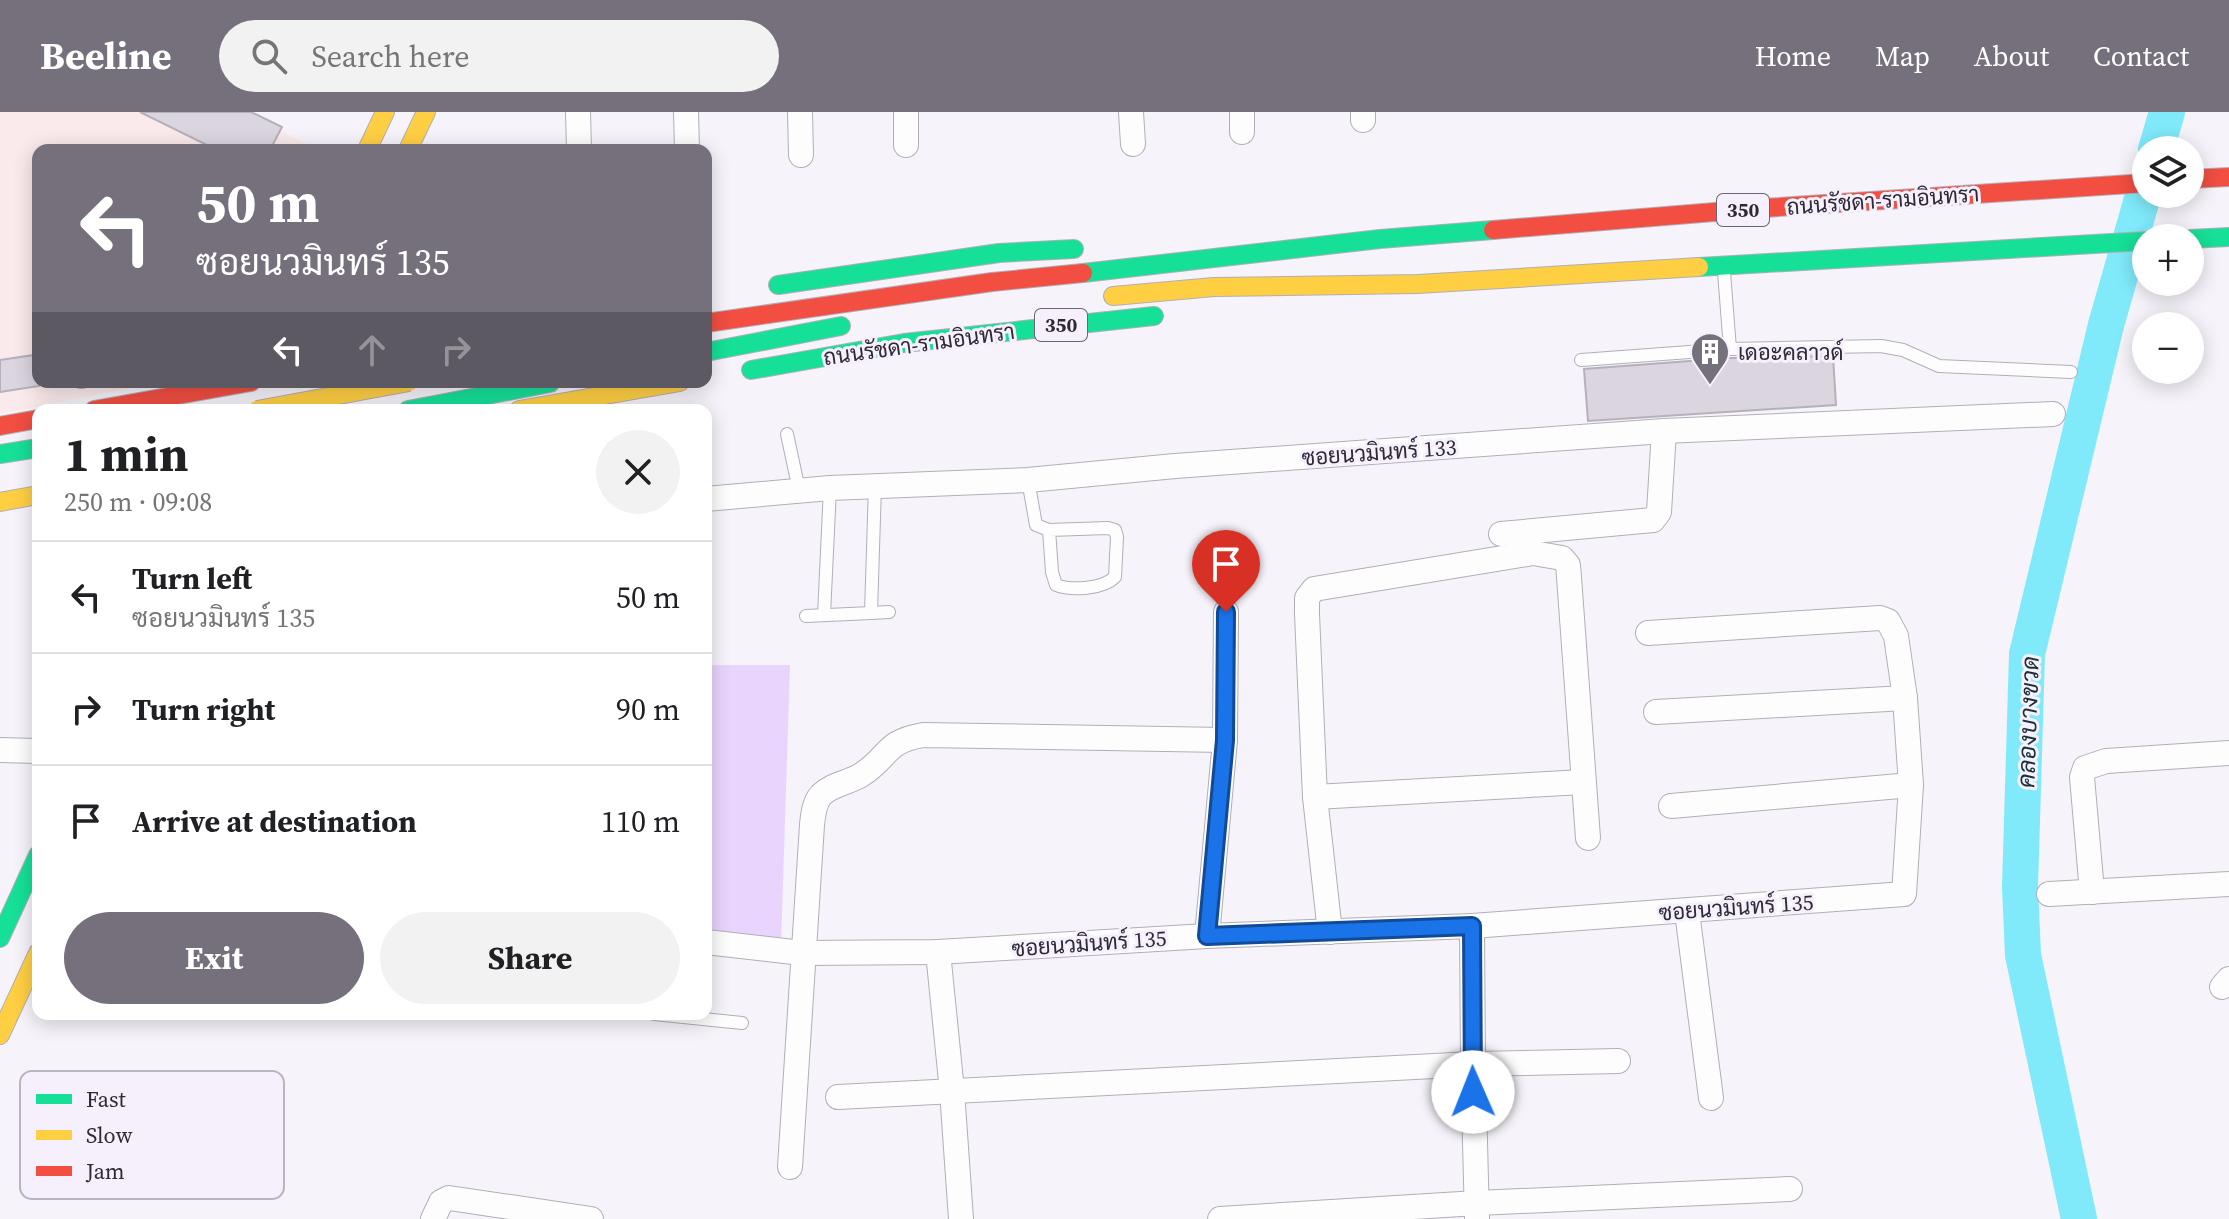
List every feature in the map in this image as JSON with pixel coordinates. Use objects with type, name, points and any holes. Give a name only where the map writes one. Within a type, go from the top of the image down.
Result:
[{"type":"main road","points":[[370,144],[385,112]]},
{"type":"main road","points":[[411,144],[426,112]]},
{"type":"main road","points":[[2204,178],[2229,177]]},
{"type":"main road","name":"ถนนรัชดา-รามอินทรา","points":[[712,322],[992,282],[1380,239],[1764,208],[2132,184]]},
{"type":"main road","points":[[2204,238],[2229,237]]},
{"type":"main road","name":"ถนนรัชดา-รามอินทรา","points":[[1202,241],[1380,239]]},
{"type":"main road","name":"350","points":[[1094,298],[1214,287],[1418,284],[2132,242]]},
{"type":"main road","points":[[767,287],[999,253],[1093,248]]},
{"type":"main road","name":"350","points":[[1263,305],[1418,284]]},
{"type":"main road","name":"ถนนรัชดา-รามอินทรา","points":[[737,372],[919,341],[1168,315]]},
{"type":"main road","name":"ถนนรัชดา-รามอินทรา","points":[[712,351],[850,325]]},
{"type":"main road","points":[[128,404],[220,388]]},
{"type":"main road","points":[[290,404],[376,388]]},
{"type":"main road","points":[[384,400],[389,388]]},
{"type":"main road","points":[[439,404],[522,388]]},
{"type":"main road","points":[[554,404],[646,388]]},
{"type":"main road","points":[[0,426],[32,420]]},
{"type":"main road","points":[[0,454],[32,449]]},
{"type":"main road","points":[[0,502],[32,496]]},
{"type":"main road","points":[[0,938],[32,868]]},
{"type":"main road","points":[[0,1035],[32,966]]},
{"type":"street","points":[[578,112],[579,144]]},
{"type":"street","points":[[686,112],[687,144]]},
{"type":"street","points":[[800,112],[801,155]]},
{"type":"street","points":[[906,112],[906,145]]},
{"type":"street","points":[[1131,112],[1133,144]]},
{"type":"street","name":"ซอยนวมินทร์ 133","points":[[712,498],[875,485],[1028,480],[1175,466],[1664,431],[2053,414]]},
{"type":"street","points":[[1501,534],[1653,520],[1659,512],[1664,431]]},
{"type":"street","points":[[1330,932],[1315,797],[1307,614],[1310,593],[1323,586],[1533,553],[1562,558],[1568,565],[1588,838]]},
{"type":"street","points":[[1207,936],[1225,740],[1226,612]]},
{"type":"street","points":[[1648,633],[1880,618],[1888,621],[1896,636],[1905,698],[1911,785],[1671,806]]},
{"type":"street","points":[[1656,712],[1905,698]]},
{"type":"street","points":[[790,1167],[802,953],[816,802],[832,787],[858,778],[892,744],[903,738],[923,735],[1225,740]]},
{"type":"street","points":[[0,750],[32,751]]},
{"type":"street","points":[[2092,892],[2082,777],[2085,768],[2106,761],[2229,753]]},
{"type":"street","points":[[1315,797],[1583,782]]},
{"type":"street","name":"ซอยนวมินทร์ 135","points":[[712,943],[802,953],[938,952],[1207,936],[1472,926],[1904,894],[1911,785]]},
{"type":"street","points":[[2049,894],[2229,884]]},
{"type":"street","points":[[1687,912],[1711,1098]]},
{"type":"street","points":[[1472,926],[1477,1211]]},
{"type":"street","points":[[938,952],[961,1219]]},
{"type":"street","points":[[838,1097],[1473,1064],[1618,1061]]},
{"type":"street","points":[[1220,1219],[1582,1209],[1790,1189]]},
{"type":"street","points":[[433,1219],[441,1202],[449,1198],[591,1219]]},
{"type":"lane","points":[[1723,265],[1730,349]]},
{"type":"lane","points":[[1581,360],[1730,349],[1881,346],[1903,350],[1939,366],[2071,372]]},
{"type":"lane","points":[[787,434],[799,490]]},
{"type":"lane","points":[[1028,480],[1036,525],[1049,530],[1115,530],[1115,577],[1111,582],[1084,588],[1056,585],[1049,530]]},
{"type":"lane","points":[[871,613],[875,485]]},
{"type":"lane","points":[[824,615],[830,488]]},
{"type":"lane","points":[[806,616],[889,612]]},
{"type":"lane","points":[[712,1020],[742,1023]]},
{"type":"shaded area","points":[[0,112],[246,112],[306,144],[32,144],[32,388],[132,388],[51,404],[32,404],[32,408],[0,414]]},
{"type":"shaded area","points":[[712,665],[790,665],[781,944],[712,934]]},
{"type":"building","points":[[140,112],[251,112],[282,127],[273,144],[205,144]]},
{"type":"building","points":[[32,355],[32,387],[0,392],[0,360]]},
{"type":"building","name":"เดอะคลาวด์","points":[[1833,356],[1836,405],[1588,421],[1584,369],[1730,358]]},
{"type":"waterway","name":"คลองบางขวด","points":[[2160,136],[2167,112]]},
{"type":"waterway","name":"คลองบางขวด","points":[[2079,1219],[2023,955],[2020,887],[2027,654],[2106,325],[2139,208]]},
{"type":"traffic: fast","points":[[1083,273],[1380,239],[1493,230]]},
{"type":"traffic: fast","points":[[2204,238],[2229,237]]},
{"type":"traffic: fast","points":[[1699,267],[2132,242]]},
{"type":"traffic: fast","points":[[778,285],[999,253],[1074,249]]},
{"type":"traffic: fast","points":[[751,370],[904,343],[1154,316]]},
{"type":"traffic: fast","points":[[712,351],[841,326]]},
{"type":"traffic: fast","points":[[440,404],[524,388]]},
{"type":"traffic: fast","points":[[0,454],[32,449]]},
{"type":"traffic: fast","points":[[0,938],[32,868]]},
{"type":"traffic: slow","points":[[370,144],[385,112]]},
{"type":"traffic: slow","points":[[411,144],[426,112]]},
{"type":"traffic: slow","points":[[1113,296],[1214,287],[1418,284],[1699,267]]},
{"type":"traffic: slow","points":[[290,404],[376,388]]},
{"type":"traffic: slow","points":[[554,404],[646,388]]},
{"type":"traffic: slow","points":[[0,502],[32,496]]},
{"type":"traffic: slow","points":[[0,1035],[32,966]]},
{"type":"traffic: jam","points":[[2204,178],[2229,177]]},
{"type":"traffic: jam","points":[[1493,230],[1764,208],[2132,184]]},
{"type":"traffic: jam","points":[[712,322],[992,282],[1083,273]]},
{"type":"traffic: jam","points":[[128,404],[217,388]]},
{"type":"traffic: jam","points":[[0,426],[32,420]]},
{"type":"place","name":"เดอะคลาวด์","points":[[1710,386]]},
{"type":"route","points":[[1226,612],[1225,740],[1207,936],[1472,926],[1473,1092]]}]
